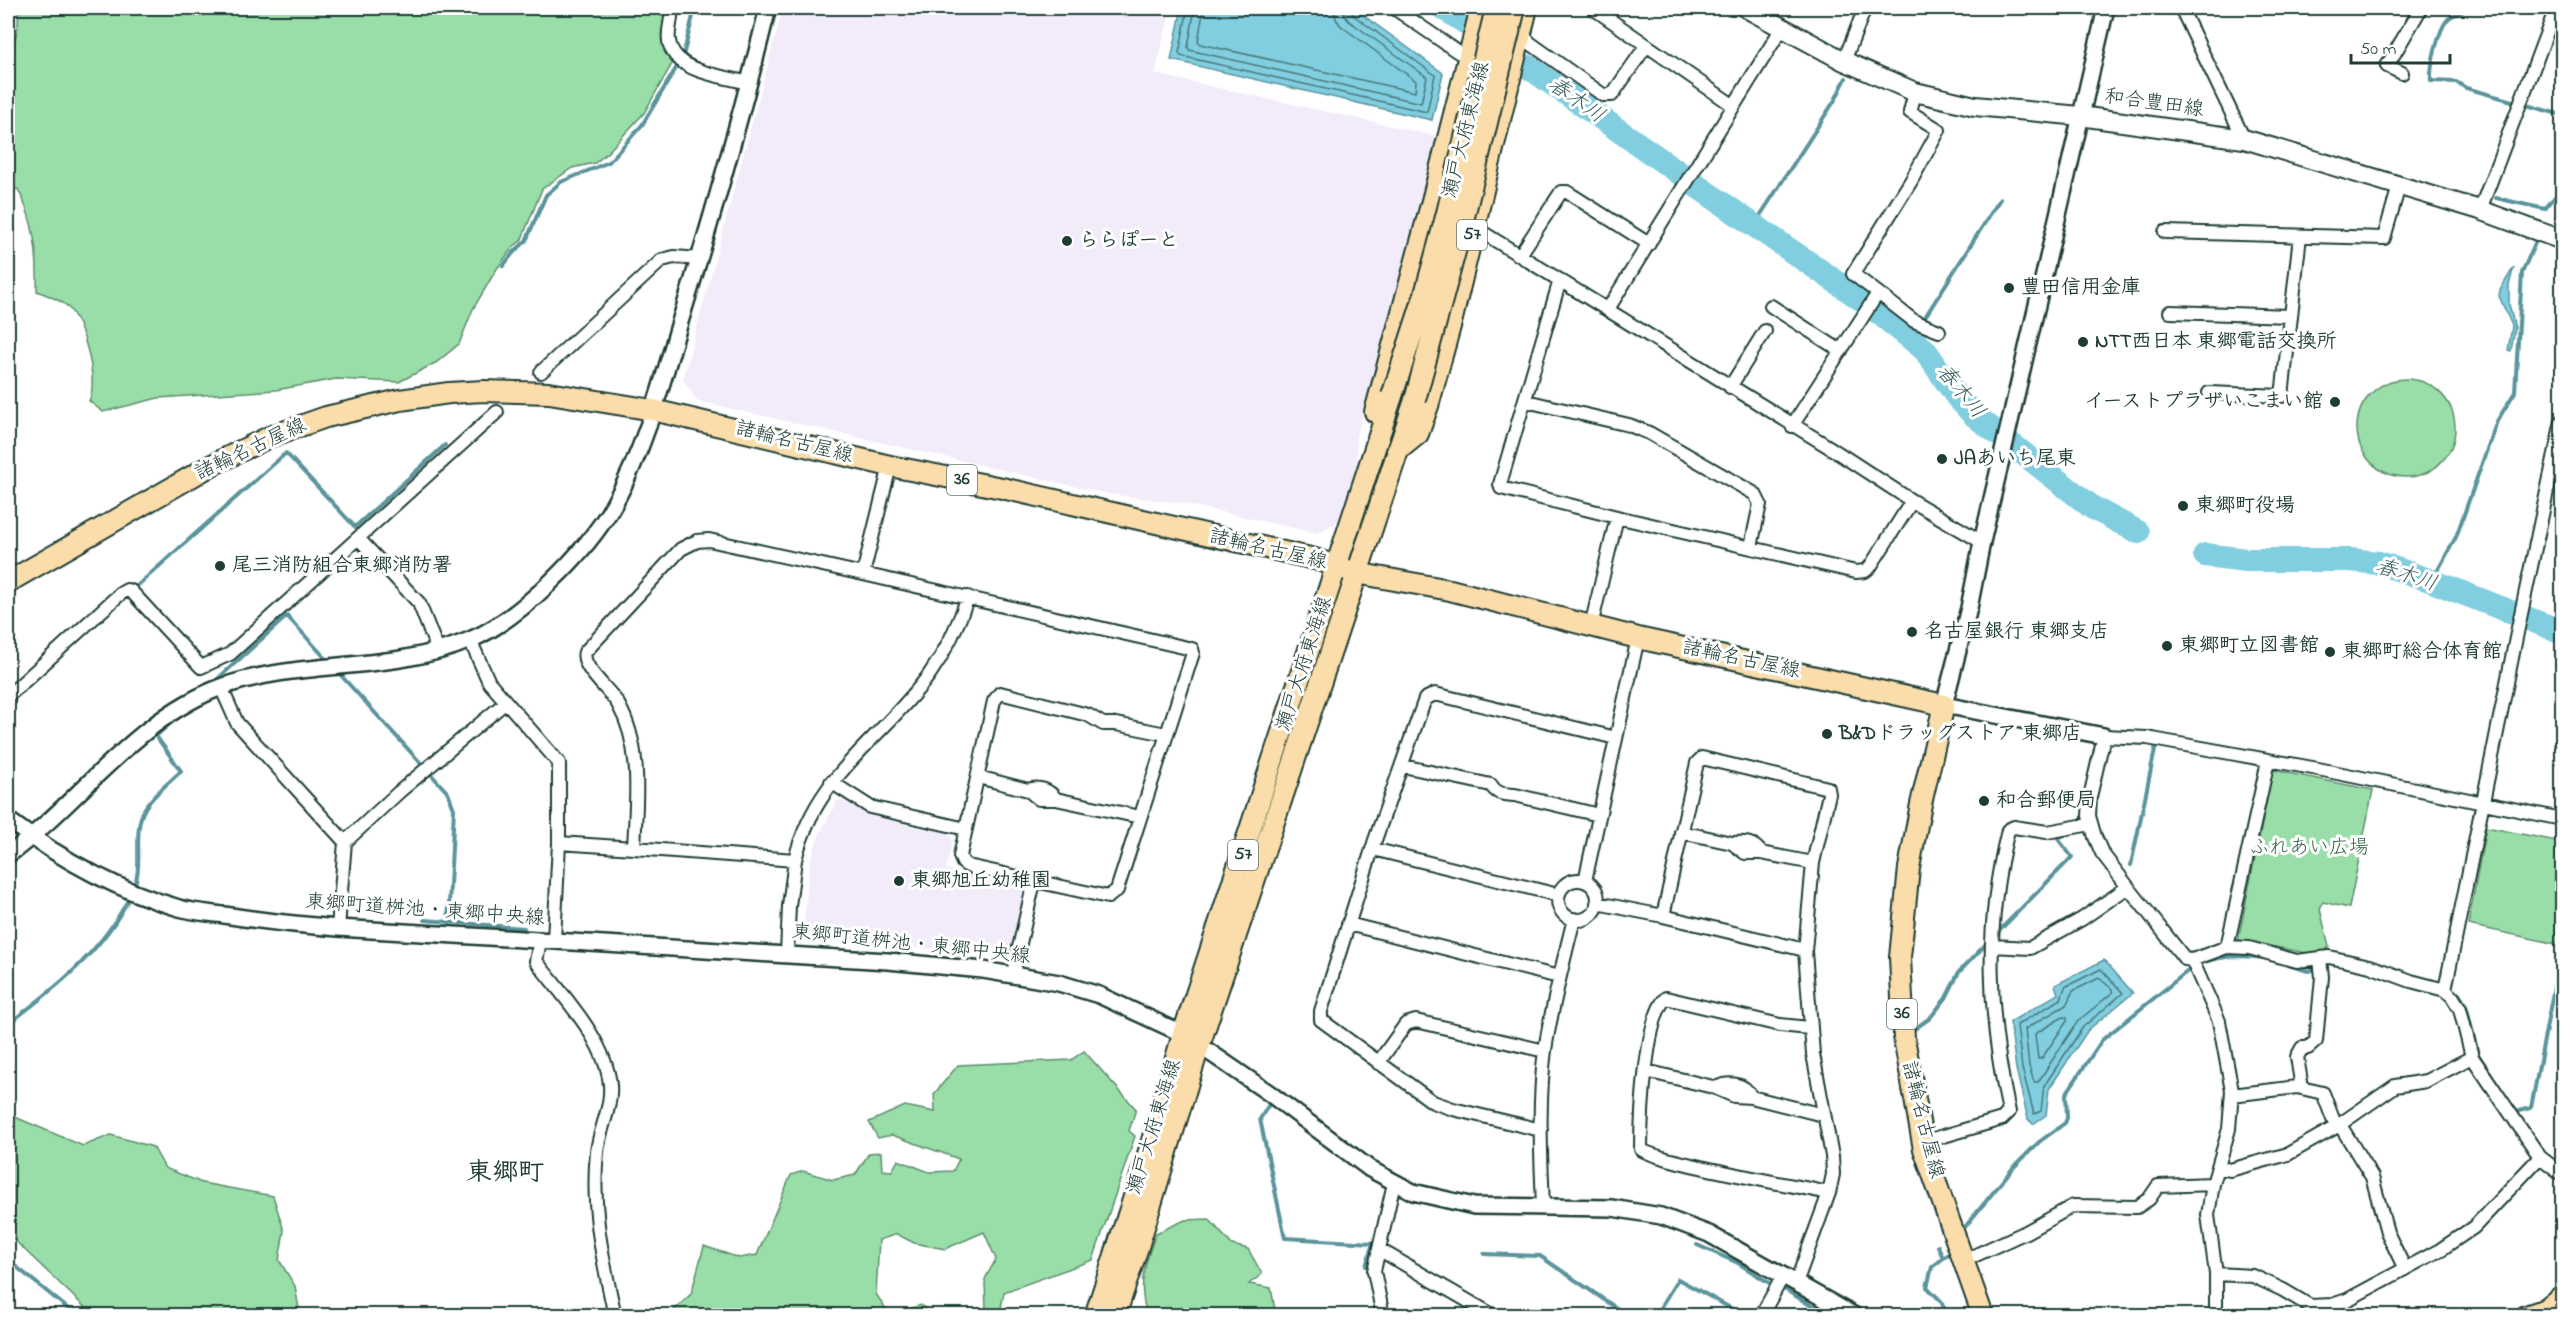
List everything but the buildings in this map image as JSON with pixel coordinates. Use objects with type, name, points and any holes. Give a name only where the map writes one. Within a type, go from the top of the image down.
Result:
[{"type":"main road","name":"57","points":[[1374,450],[1372,424],[1481,8]]},
{"type":"main road","name":"瀬戸大府東海線","points":[[1095,1316],[1149,1151],[1183,1034],[1425,294],[1496,8]]},
{"type":"main road","name":"瀬戸大府東海線","points":[[1115,1316],[1199,1046],[1336,641],[1356,573],[1414,400],[1460,233],[1515,8]]},
{"type":"main road","name":"57","points":[[1396,451],[1418,434],[1428,406],[1452,318],[1527,8]]},
{"type":"main road","name":"和合豊田線","points":[[1746,8],[1844,61],[1915,92],[1975,106],[2080,116],[2244,139],[2480,210],[2562,240]]},
{"type":"main road","name":"諸輪名古屋線","points":[[8,582],[210,466],[269,437],[326,417],[400,400],[449,393],[484,391],[549,393],[653,410],[890,466],[1002,488],[1336,566],[1356,573],[1450,590],[1638,638],[1944,705],[1914,838],[1900,957],[1904,1038],[1923,1142],[1983,1316]]},
{"type":"main road","points":[[2526,1316],[2544,1310],[2562,1296]]},
{"type":"street","points":[[671,8],[669,40],[672,51],[678,59],[692,68],[749,83]]},
{"type":"street","points":[[8,855],[31,837],[128,747],[190,701],[221,687],[276,673],[402,658],[438,651],[470,640],[494,627],[535,596],[583,546],[612,506],[653,410],[700,259],[768,8]]},
{"type":"street","points":[[1394,8],[1508,84]]},
{"type":"street","points":[[1593,8],[1734,106]]},
{"type":"street","points":[[1844,61],[1865,8]]},
{"type":"street","points":[[2106,8],[1982,542],[1969,608],[1944,705],[2104,736],[2147,738],[2562,819]]},
{"type":"street","points":[[2181,8],[2244,139]]},
{"type":"street","points":[[2402,73],[2387,66],[2421,8]]},
{"type":"street","points":[[2480,210],[2556,26],[2556,8]]},
{"type":"street","points":[[1608,309],[1782,28]]},
{"type":"street","points":[[1521,34],[1603,95],[1612,94],[1646,46]]},
{"type":"street","points":[[1915,92],[1910,112],[1939,129],[1911,181],[1853,274],[1914,321],[1939,331]]},
{"type":"street","points":[[2165,232],[2384,238],[2399,186]]},
{"type":"street","points":[[1520,255],[1561,192],[1567,192],[1649,244]]},
{"type":"street","points":[[1432,201],[1912,501],[1982,542]]},
{"type":"street","points":[[2209,393],[2282,396],[2300,236]]},
{"type":"street","points":[[541,372],[663,260],[674,257],[700,259]]},
{"type":"street","points":[[1560,280],[1500,484],[1502,488],[1617,518],[1856,572],[1865,571],[1870,567],[1912,501]]},
{"type":"street","points":[[1792,426],[1878,293]]},
{"type":"street","points":[[1771,306],[1841,351]]},
{"type":"street","points":[[2170,312],[2291,316]]},
{"type":"street","points":[[1730,387],[1765,331]]},
{"type":"street","points":[[1526,401],[1629,425],[1649,433],[1755,495],[1760,504],[1751,547]]},
{"type":"street","points":[[8,696],[127,590],[131,591],[195,663],[205,667],[230,654],[497,412]]},
{"type":"street","points":[[2445,990],[2481,802],[2562,421]]},
{"type":"street","points":[[863,574],[890,466]]},
{"type":"street","points":[[1591,626],[1617,518]]},
{"type":"street","points":[[358,538],[419,603],[438,651]]},
{"type":"street","points":[[634,848],[636,773],[633,741],[618,704],[585,663],[585,652],[681,549],[697,541],[709,540],[1189,647],[1193,653],[1117,891],[1113,896],[1108,897],[1034,882],[963,863],[960,856],[994,701],[1000,693],[1088,715],[1103,724],[1116,724],[1166,734]]},
{"type":"street","points":[[787,954],[789,906],[795,860],[810,814],[831,782],[928,676],[949,645],[968,597]]},
{"type":"street","points":[[1585,881],[1638,638]]},
{"type":"street","points":[[470,640],[489,682],[560,764],[559,843],[547,940],[536,961],[586,1026],[610,1085],[608,1106],[600,1130],[597,1154],[596,1200],[598,1234],[615,1316]]},
{"type":"street","points":[[221,687],[237,723],[345,842]]},
{"type":"street","points":[[1541,1130],[1433,1102],[1321,1020],[1320,1016],[1348,924],[1425,699],[1435,694],[1616,738]]},
{"type":"street","points":[[338,928],[345,842],[399,792],[506,702]]},
{"type":"street","points":[[2104,736],[2092,782],[2089,816],[2091,824],[2102,852],[2180,955],[2192,960],[2227,947],[2249,948],[2298,961],[2329,957],[2370,966],[2445,990],[2452,996],[2460,1010],[2472,1057],[2540,1157],[2562,1174]]},
{"type":"street","points":[[1663,916],[1697,763],[1702,758],[1824,785],[1828,788],[1829,794],[1813,863],[1805,950],[1809,1028],[1833,1165],[1829,1193],[1790,1279],[1761,1316]]},
{"type":"street","points":[[2227,947],[2268,761]]},
{"type":"street","points":[[1403,766],[1491,785],[1495,792],[1599,815]]},
{"type":"street","points":[[978,777],[1028,790],[1039,799],[1056,799],[1140,817]]},
{"type":"street","points":[[831,782],[870,807],[966,829]]},
{"type":"street","name":"東郷町道桝池・東郷中央線","points":[[8,820],[31,837],[86,870],[133,893],[181,908],[270,922],[888,961],[1012,974],[1059,983],[1099,995],[1183,1034],[1394,1183],[1432,1198],[1474,1206],[1612,1208],[1661,1216],[1709,1234],[1856,1316]]},
{"type":"street","points":[[1923,1142],[2008,1116],[1994,1031],[1992,946],[1994,907],[2008,830],[2014,827],[2047,832],[2091,824]]},
{"type":"street","points":[[1681,832],[1732,843],[1745,853],[1761,853],[1813,863]]},
{"type":"street","points":[[559,843],[795,860]]},
{"type":"street","points":[[1373,849],[1558,895]]},
{"type":"street","points":[[1578,880],[1585,881],[1595,890],[1597,903],[1586,918],[1574,919],[1563,913],[1559,907],[1558,895],[1566,884],[1578,880]]},
{"type":"street","points":[[1012,974],[1034,882]]},
{"type":"street","points":[[1992,946],[2030,948],[2082,919],[2128,887]]},
{"type":"street","points":[[1597,903],[1663,916],[1805,950]]},
{"type":"street","points":[[1543,1207],[1541,1130],[1545,1051],[1559,977],[1574,919]]},
{"type":"street","points":[[1348,924],[1559,977]]},
{"type":"street","points":[[2302,1088],[2297,1057],[2301,1048],[2308,1048],[2316,1041],[2322,977],[2320,959]]},
{"type":"street","points":[[2192,960],[2219,1021],[2225,1044],[2232,1095],[2229,1129],[2213,1184],[2208,1215],[2216,1274],[2216,1316]]},
{"type":"street","points":[[1809,1028],[1780,1025],[1666,998],[1660,1004],[1646,1071],[1641,1113],[1641,1149],[1645,1153],[1829,1193]]},
{"type":"street","points":[[1378,1063],[1406,1024],[1416,1021],[1545,1051]]},
{"type":"street","points":[[2218,1167],[2230,1170],[2288,1154],[2338,1126],[2395,1086],[2426,1081],[2472,1057]]},
{"type":"street","points":[[1646,1071],[1715,1088],[1734,1096],[1751,1097],[1823,1114]]},
{"type":"street","points":[[2232,1095],[2302,1088],[2323,1093],[2338,1126],[2372,1177],[2387,1232],[2405,1269]]},
{"type":"street","points":[[2216,1274],[2253,1276],[2283,1290],[2305,1304],[2319,1307],[2347,1300],[2405,1269],[2474,1227],[2540,1157]]},
{"type":"street","points":[[1383,1316],[1374,1271],[1394,1183]]},
{"type":"street","points":[[1965,1260],[2026,1232],[2073,1206],[2137,1207],[2149,1199],[2158,1186],[2213,1184]]},
{"type":"street","points":[[1380,1250],[1494,1316]]},
{"type":"shaded area","name":"ららぽーと","points":[[783,8],[1171,8],[1155,74],[1441,137],[1394,315],[1356,436],[1358,466],[1341,520],[1317,533],[1180,503],[1108,494],[697,401],[683,379]]},
{"type":"shaded area","name":"東郷旭丘幼稚園","points":[[848,798],[874,815],[917,827],[947,832],[953,840],[946,869],[1025,889],[1011,951],[1003,954],[818,940],[804,923],[810,860],[820,833],[837,801]]},
{"type":"green space","points":[[18,8],[664,8],[664,47],[673,62],[644,113],[608,152],[595,163],[572,168],[542,189],[521,241],[513,247],[496,270],[473,309],[459,344],[437,362],[399,382],[336,379],[276,390],[158,398],[103,412],[89,401],[92,392],[91,366],[84,338],[73,314],[60,301],[37,291],[36,251],[32,226],[18,189],[8,191],[8,59],[16,34]]},
{"type":"green space","points":[[2406,379],[2425,383],[2440,394],[2451,409],[2455,428],[2451,447],[2440,462],[2425,473],[2406,477],[2387,473],[2372,462],[2361,447],[2357,428],[2361,409],[2372,394],[2387,383]]},
{"type":"green space","name":"ふれあい広場","points":[[2273,770],[2373,790],[2349,908],[2323,902],[2320,909],[2329,946],[2323,956],[2238,940]]},
{"type":"green space","points":[[2486,827],[2562,842],[2562,916],[2557,944],[2468,925]]},
{"type":"green space","points":[[1084,1051],[1136,1109],[1129,1131],[1135,1136],[1093,1260],[1004,1292],[1000,1313],[986,1313],[985,1279],[996,1259],[984,1232],[945,1249],[914,1243],[897,1234],[879,1240],[876,1294],[890,1315],[669,1315],[691,1294],[704,1246],[739,1258],[757,1255],[791,1175],[803,1171],[833,1180],[855,1175],[869,1153],[881,1152],[882,1170],[892,1171],[898,1160],[929,1172],[953,1171],[959,1159],[892,1135],[878,1138],[869,1122],[905,1106],[935,1112],[934,1094],[958,1065],[1071,1060]]},
{"type":"green space","points":[[8,1114],[83,1146],[111,1135],[153,1147],[165,1168],[202,1183],[273,1196],[284,1231],[279,1260],[295,1286],[300,1315],[93,1315],[8,1234]]},
{"type":"green space","points":[[1209,1219],[1232,1245],[1248,1249],[1262,1274],[1249,1284],[1271,1288],[1276,1315],[1147,1315],[1143,1283],[1146,1264],[1156,1233],[1185,1220]]},
{"type":"green space","points":[[921,1305],[932,1315],[890,1315]]},
{"type":"water","points":[[1182,8],[1353,8],[1443,73],[1432,120],[1171,60]]},
{"type":"water","points":[[2514,267],[2509,285],[2509,304],[2515,328],[2511,351],[2508,350],[2512,326],[2499,296],[2500,290]]},
{"type":"water","points":[[2104,960],[2133,993],[2088,1030],[2049,1089],[2046,1115],[2033,1124],[2028,1119],[2016,1069],[2010,1022],[2058,994],[2055,985]]},
{"type":"waterway","points":[[8,55],[14,8]]},
{"type":"waterway","points":[[683,56],[695,8]]},
{"type":"waterway","name":"春木川","points":[[1443,8],[1466,23]]},
{"type":"waterway","points":[[2469,8],[2450,17],[2444,24],[2435,48],[2431,81],[2456,82],[2466,88],[2562,115]]},
{"type":"waterway","points":[[503,266],[526,241],[546,195],[561,182],[609,162],[642,125],[678,65]]},
{"type":"waterway","name":"春木川","points":[[1527,66],[1685,177]]},
{"type":"waterway","points":[[1754,225],[1835,100],[1846,78]]},
{"type":"waterway","name":"春木川","points":[[1694,184],[1864,301]]},
{"type":"waterway","points":[[2496,198],[2545,209],[2562,188]]},
{"type":"waterway","points":[[1905,334],[1925,317],[2000,199]]},
{"type":"waterway","points":[[2432,581],[2456,537],[2497,421],[2515,392],[2522,273],[2535,243]]},
{"type":"waterway","name":"春木川","points":[[1874,309],[1925,350],[1957,397],[1974,415],[2093,508],[2138,532]]},
{"type":"waterway","points":[[138,585],[286,453],[355,527],[445,445]]},
{"type":"waterway","name":"春木川","points":[[2205,555],[2246,560],[2350,560],[2379,563],[2432,581],[2562,632]]},
{"type":"waterway","points":[[212,684],[287,616],[329,662]]},
{"type":"waterway","points":[[336,670],[448,793],[454,809],[448,923]]},
{"type":"waterway","points":[[133,889],[138,869],[138,835],[142,814],[155,796],[181,771],[156,736],[174,720]]},
{"type":"waterway","points":[[2131,865],[2156,745]]},
{"type":"waterway","points":[[1995,935],[2072,857],[2058,839],[2070,833]]},
{"type":"waterway","points":[[8,1024],[44,997],[77,967],[106,934],[130,896]]},
{"type":"waterway","points":[[425,920],[524,928]]},
{"type":"waterway","points":[[1913,1030],[1930,1018],[1946,998],[1959,972],[1988,942]]},
{"type":"waterway","points":[[2513,1108],[2516,1112],[2531,1108],[2562,945]]},
{"type":"waterway","points":[[2204,962],[2234,956],[2265,958]]},
{"type":"waterway","points":[[2275,961],[2308,971],[2318,969]]},
{"type":"waterway","points":[[1965,1227],[2013,1168],[2039,1142],[2065,1123],[2067,1118],[2066,1094],[2102,1040],[2189,970]]},
{"type":"waterway","points":[[2459,994],[2466,1005],[2478,1054],[2506,1097]]},
{"type":"waterway","points":[[1268,1106],[1260,1119],[1285,1238],[1373,1243],[1366,1266]]},
{"type":"waterway","points":[[1697,1245],[1738,1263],[1828,1316]]},
{"type":"waterway","points":[[1938,1246],[1943,1258]]},
{"type":"waterway","points":[[1942,1316],[1944,1308],[1941,1301],[1927,1287],[1932,1267],[1950,1253]]},
{"type":"waterway","points":[[1484,1254],[1540,1256],[1628,1316]]},
{"type":"waterway","points":[[8,1260],[77,1316]]},
{"type":"waterway","points":[[1655,1316],[1678,1279],[1745,1316]]},
{"type":"waterway","points":[[1412,1309],[1417,1316]]},
{"type":"place","name":"ららぽーと","points":[[1067,241]]},
{"type":"place","name":"豊田信用金庫","points":[[2009,288]]},
{"type":"place","name":"NTT西日本 東郷電話交換所","points":[[2083,342]]},
{"type":"place","name":"イーストプラザいこまい館","points":[[2335,402]]},
{"type":"place","name":"JAあいち尾東","points":[[1942,459]]},
{"type":"place","name":"東郷町役場","points":[[2183,506]]},
{"type":"place","name":"尾三消防組合東郷消防署","points":[[220,566]]},
{"type":"place","name":"名古屋銀行 東郷支店","points":[[1912,632]]},
{"type":"place","name":"東郷町立図書館","points":[[2167,646]]},
{"type":"place","name":"東郷町総合体育館","points":[[2330,652]]},
{"type":"place","name":"B&Dドラッグストア 東郷店","points":[[1827,734]]},
{"type":"place","name":"和合郵便局","points":[[1984,801]]},
{"type":"place","name":"東郷旭丘幼稚園","points":[[899,881]]},
{"type":"district","name":"東郷町","points":[[505,1174]]}]
